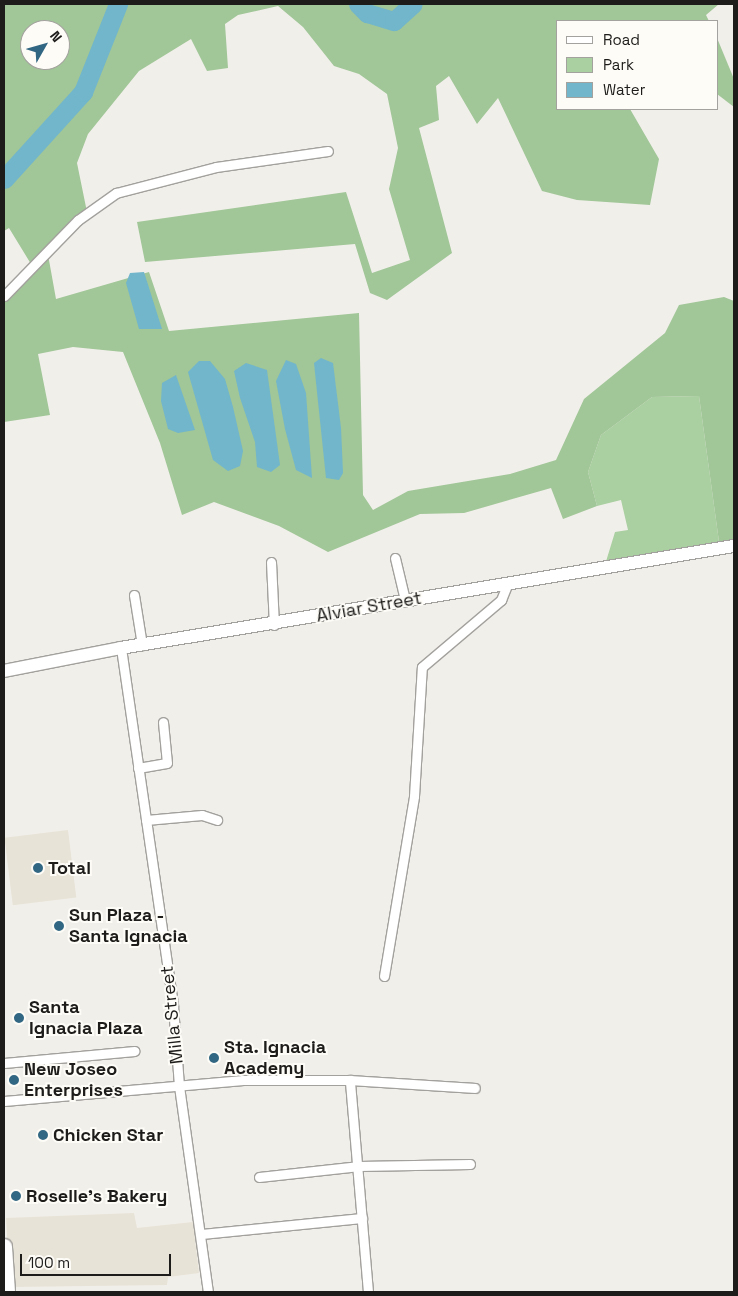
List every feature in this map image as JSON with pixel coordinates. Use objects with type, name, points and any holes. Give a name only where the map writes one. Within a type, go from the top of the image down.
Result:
[{"type":"highway","points":[[4,1247],[7,1292]]},
{"type":"street","points":[[4,296],[78,220],[116,193],[216,167],[328,151]]},
{"type":"street","name":"Alviar Street","points":[[4,671],[121,648],[274,625],[405,600],[734,546]]},
{"type":"street","points":[[395,558],[405,600]]},
{"type":"street","points":[[271,562],[274,625]]},
{"type":"street","points":[[384,976],[414,796],[422,667],[501,600],[508,583]]},
{"type":"street","points":[[134,596],[142,645]]},
{"type":"street","name":"Milla Street","points":[[121,648],[173,1006],[179,1086],[208,1292]]},
{"type":"street","points":[[138,768],[167,763],[163,722]]},
{"type":"street","points":[[146,820],[202,815],[218,820]]},
{"type":"street","points":[[4,1063],[134,1051]]},
{"type":"street","points":[[4,1101],[243,1080],[350,1080],[475,1088]]},
{"type":"street","points":[[350,1080],[359,1166],[368,1292]]},
{"type":"street","points":[[259,1177],[359,1166],[470,1164]]},
{"type":"street","points":[[201,1234],[362,1218]]},
{"type":"shaded area","name":"Total","points":[[68,830],[76,897],[13,905],[4,838]]},
{"type":"shaded area","points":[[134,1213],[137,1228],[193,1222],[199,1273],[168,1277],[167,1285],[10,1287],[6,1218]]},
{"type":"green space","points":[[4,4],[719,4],[706,15],[708,20],[556,20],[556,110],[631,110],[659,159],[650,205],[577,200],[542,191],[498,98],[477,124],[449,76],[436,86],[439,120],[419,128],[452,253],[387,300],[370,293],[355,244],[145,262],[137,222],[346,192],[372,273],[410,260],[389,189],[398,148],[387,94],[359,74],[334,66],[303,27],[278,6],[238,15],[225,24],[228,68],[207,71],[191,39],[139,71],[88,134],[77,163],[87,212],[47,249],[56,299],[149,272],[169,331],[359,313],[363,495],[373,510],[408,491],[510,474],[556,460],[584,399],[665,333],[679,305],[724,297],[734,301],[734,546],[720,549],[699,396],[652,397],[601,435],[588,472],[597,506],[563,519],[551,488],[464,513],[420,514],[328,552],[279,526],[214,502],[182,515],[160,443],[123,352],[73,347],[38,354],[50,415],[4,422],[4,297],[31,264],[9,228],[4,231]]},
{"type":"green space","points":[[718,40],[734,79],[734,107],[718,95]]},
{"type":"green space","points":[[699,396],[720,549],[604,568],[615,532],[628,530],[621,500],[597,506],[588,472],[601,435],[652,397]]},
{"type":"water","points":[[144,272],[162,329],[139,329],[126,283],[130,273]]},
{"type":"water","points":[[321,358],[333,363],[341,428],[343,473],[339,480],[326,478],[314,363]]},
{"type":"water","points":[[286,360],[296,364],[306,393],[312,478],[296,470],[285,429],[276,381]]},
{"type":"water","points":[[199,361],[210,361],[225,379],[233,407],[243,451],[240,466],[228,471],[213,460],[188,372]]},
{"type":"water","points":[[246,363],[267,370],[280,465],[271,472],[257,467],[255,442],[240,398],[234,371]]},
{"type":"water","points":[[176,375],[195,430],[178,433],[168,429],[161,401],[162,383]]},
{"type":"waterway","points":[[4,179],[83,92],[118,4]]},
{"type":"waterway","points":[[358,4],[367,13],[394,21],[413,4]]},
{"type":"place","name":"Total","points":[[38,868]]},
{"type":"place","name":"Sun Plaza - Santa Ignacia","points":[[59,926]]},
{"type":"place","name":"Santa Ignacia Plaza","points":[[19,1018]]},
{"type":"place","name":"Sta. Ignacia Academy","points":[[214,1058]]},
{"type":"place","name":"New Joseo Enterprises","points":[[14,1080]]},
{"type":"place","name":"Chicken Star","points":[[43,1135]]},
{"type":"place","name":"Roselle's Bakery","points":[[16,1196]]}]
